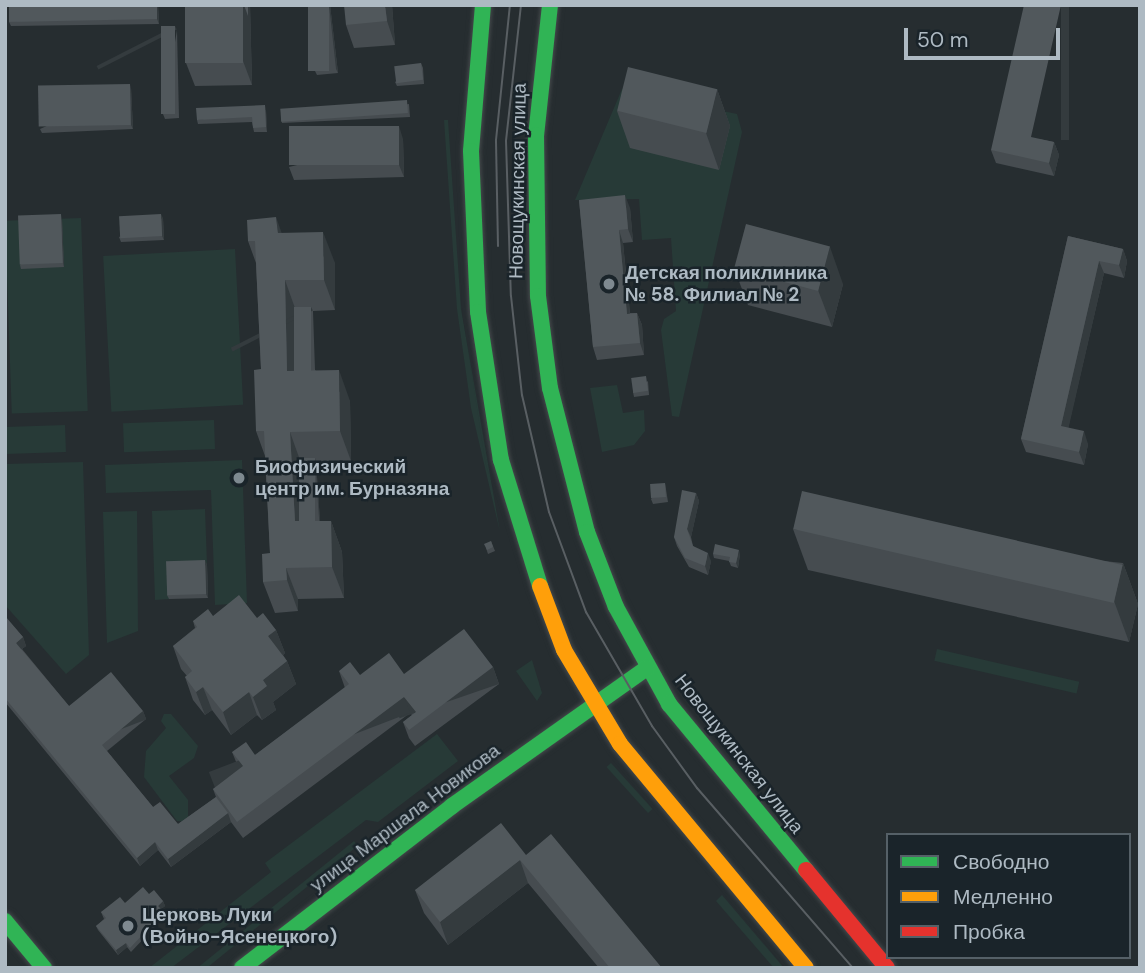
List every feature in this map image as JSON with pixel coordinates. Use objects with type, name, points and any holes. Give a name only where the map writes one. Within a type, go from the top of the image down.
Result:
[{"type":"main road","points":[[483,5],[474,88],[471,206],[491,407],[515,512],[539,588],[564,650],[594,703],[676,813],[806,968]]},
{"type":"main road","name":"Новощукинская улица","points":[[550,5],[536,135],[538,296],[550,388],[587,532],[616,607],[647,668],[676,712],[887,968]]},
{"type":"main road","name":"улица Маршала Новикова","points":[[242,968],[594,703],[647,668]]},
{"type":"main road","points":[[5,921],[44,968]]},
{"type":"green space","points":[[622,89],[676,101],[691,116],[694,105],[737,114],[742,132],[679,417],[672,416],[661,330],[664,319],[676,311],[671,238],[642,240],[639,199],[575,200]]},
{"type":"green space","points":[[444,120],[448,120],[461,309],[500,532],[471,408],[457,309]]},
{"type":"green space","points":[[81,218],[88,411],[12,414],[5,221]]},
{"type":"green space","points":[[235,249],[243,405],[111,412],[103,256]]},
{"type":"green space","points":[[617,385],[623,413],[644,410],[645,431],[634,445],[602,452],[590,388]]},
{"type":"green space","points":[[214,420],[215,449],[124,452],[123,423]]},
{"type":"green space","points":[[65,425],[66,452],[6,454],[5,427]]},
{"type":"green space","points":[[242,460],[247,603],[215,605],[211,490],[106,493],[105,465]]},
{"type":"green space","points":[[83,462],[89,655],[66,674],[5,605],[5,464]]},
{"type":"green space","points":[[205,509],[207,564],[168,565],[169,599],[155,600],[152,511]]},
{"type":"green space","points":[[137,511],[138,631],[107,643],[103,512]]},
{"type":"green space","points":[[937,649],[1079,682],[1077,694],[934,661]]},
{"type":"green space","points":[[532,660],[542,693],[537,701],[516,671]]},
{"type":"green space","points":[[164,714],[171,714],[198,746],[194,758],[169,776],[188,800],[188,822],[177,821],[144,777],[146,751],[166,728],[161,721]]},
{"type":"green space","points":[[437,734],[458,761],[378,822],[366,820],[171,968],[149,968],[271,872],[265,863]]},
{"type":"green space","points":[[611,763],[652,809],[648,813],[607,767]]},
{"type":"green space","points":[[354,841],[358,846],[207,968],[197,968]]},
{"type":"green space","points":[[722,895],[784,968],[774,968],[716,901]]},
{"type":"building","points":[[9,5],[157,5],[157,19],[9,22]]},
{"type":"building","points":[[185,5],[243,5],[243,63],[185,63]]},
{"type":"building","points":[[308,5],[329,5],[329,71],[308,71]]},
{"type":"building","points":[[344,5],[385,5],[387,21],[346,25]]},
{"type":"building","points":[[1024,5],[1061,5],[1031,137],[1054,142],[1049,163],[991,150]]},
{"type":"building","points":[[161,26],[175,26],[175,114],[161,114]]},
{"type":"building","points":[[421,63],[423,80],[396,83],[394,66]]},
{"type":"building","points":[[628,67],[717,89],[706,133],[617,111]]},
{"type":"building","points":[[130,84],[131,125],[39,127],[38,86]]},
{"type":"building","points":[[407,100],[408,113],[281,122],[280,109]]},
{"type":"building","points":[[265,105],[266,127],[253,128],[252,117],[197,120],[196,108]]},
{"type":"building","points":[[289,126],[399,126],[399,165],[289,165]]},
{"type":"building","name":"Детская поликлиника № 58. Филиал № 2","points":[[625,195],[628,229],[619,230],[627,314],[637,313],[640,343],[593,347],[579,200]]},
{"type":"building","points":[[61,214],[63,263],[20,264],[18,216]]},
{"type":"building","points":[[161,214],[162,236],[120,238],[119,216]]},
{"type":"building","points":[[276,217],[278,233],[323,232],[324,280],[285,280],[287,371],[339,370],[340,431],[290,432],[295,521],[331,521],[332,567],[286,568],[287,580],[263,582],[262,554],[270,553],[264,431],[256,431],[254,370],[261,369],[255,241],[248,241],[247,220]]},
{"type":"building","points":[[746,224],[830,247],[818,291],[734,268]]},
{"type":"building","points":[[1068,236],[1123,249],[1119,265],[1099,261],[1061,426],[1084,431],[1079,452],[1021,439]]},
{"type":"building","points":[[294,307],[311,307],[311,371],[294,371]]},
{"type":"building","points":[[646,376],[648,391],[633,393],[631,378]]},
{"type":"building","points":[[299,458],[315,458],[315,521],[299,521]]},
{"type":"building","points":[[665,483],[666,497],[651,498],[650,484]]},
{"type":"building","points":[[682,490],[696,493],[687,529],[693,546],[708,553],[705,566],[685,558],[674,537]]},
{"type":"building","points":[[802,491],[1123,565],[1114,603],[793,529]]},
{"type":"building","points":[[491,541],[493,547],[487,550],[484,544]]},
{"type":"building","points":[[715,544],[739,550],[736,563],[729,562],[730,557],[713,554]]},
{"type":"building","points":[[205,560],[206,594],[167,595],[166,561]]},
{"type":"building","points":[[239,595],[257,618],[263,613],[276,630],[268,636],[287,661],[263,680],[267,686],[253,697],[249,692],[223,712],[203,687],[196,692],[185,677],[192,671],[173,646],[197,627],[193,621],[208,609],[213,616]]},
{"type":"building","points":[[5,617],[23,637],[16,643],[69,706],[111,672],[143,711],[102,745],[153,807],[160,802],[178,824],[216,797],[228,813],[168,859],[155,842],[137,858],[5,698]]},
{"type":"building","points":[[464,629],[493,667],[409,730],[403,722],[416,712],[404,697],[237,822],[213,789],[243,766],[232,752],[246,742],[255,755],[349,684],[339,671],[350,662],[360,675],[389,653],[404,674]]},
{"type":"building","points":[[501,823],[526,855],[551,834],[662,968],[610,968],[520,860],[440,922],[415,890]]},
{"type":"building","name":"Церковь Луки (Войно-Ясенецкого)","points":[[143,887],[149,894],[154,890],[163,901],[158,906],[164,912],[130,948],[126,943],[116,950],[96,926],[106,918],[101,912],[120,897],[125,903]]},
{"type":"tram line","points":[[498,246],[496,140],[510,5]]},
{"type":"tram line","points":[[521,5],[506,141],[511,296],[522,395],[549,512],[586,612],[652,726],[697,788],[853,968]]},
{"type":"traffic: fast","points":[[483,5],[471,151],[478,312],[501,460],[540,586]]},
{"type":"traffic: fast","points":[[550,5],[536,135],[538,296],[550,388],[587,532],[616,607],[669,704],[806,870]]},
{"type":"traffic: fast","points":[[242,968],[452,806],[647,668]]},
{"type":"traffic: fast","points":[[5,921],[44,968]]},
{"type":"traffic: slow","points":[[540,586],[564,650],[620,744],[806,968]]},
{"type":"traffic: jam","points":[[806,870],[887,968]]},
{"type":"place","name":"Детская поликлиника № 58. Филиал № 2","points":[[609,284]]},
{"type":"place","name":"Биофизический центр им. Бурназяна","points":[[239,478]]},
{"type":"place","name":"Церковь Луки (Войно-Ясенецкого)","points":[[128,926]]}]
